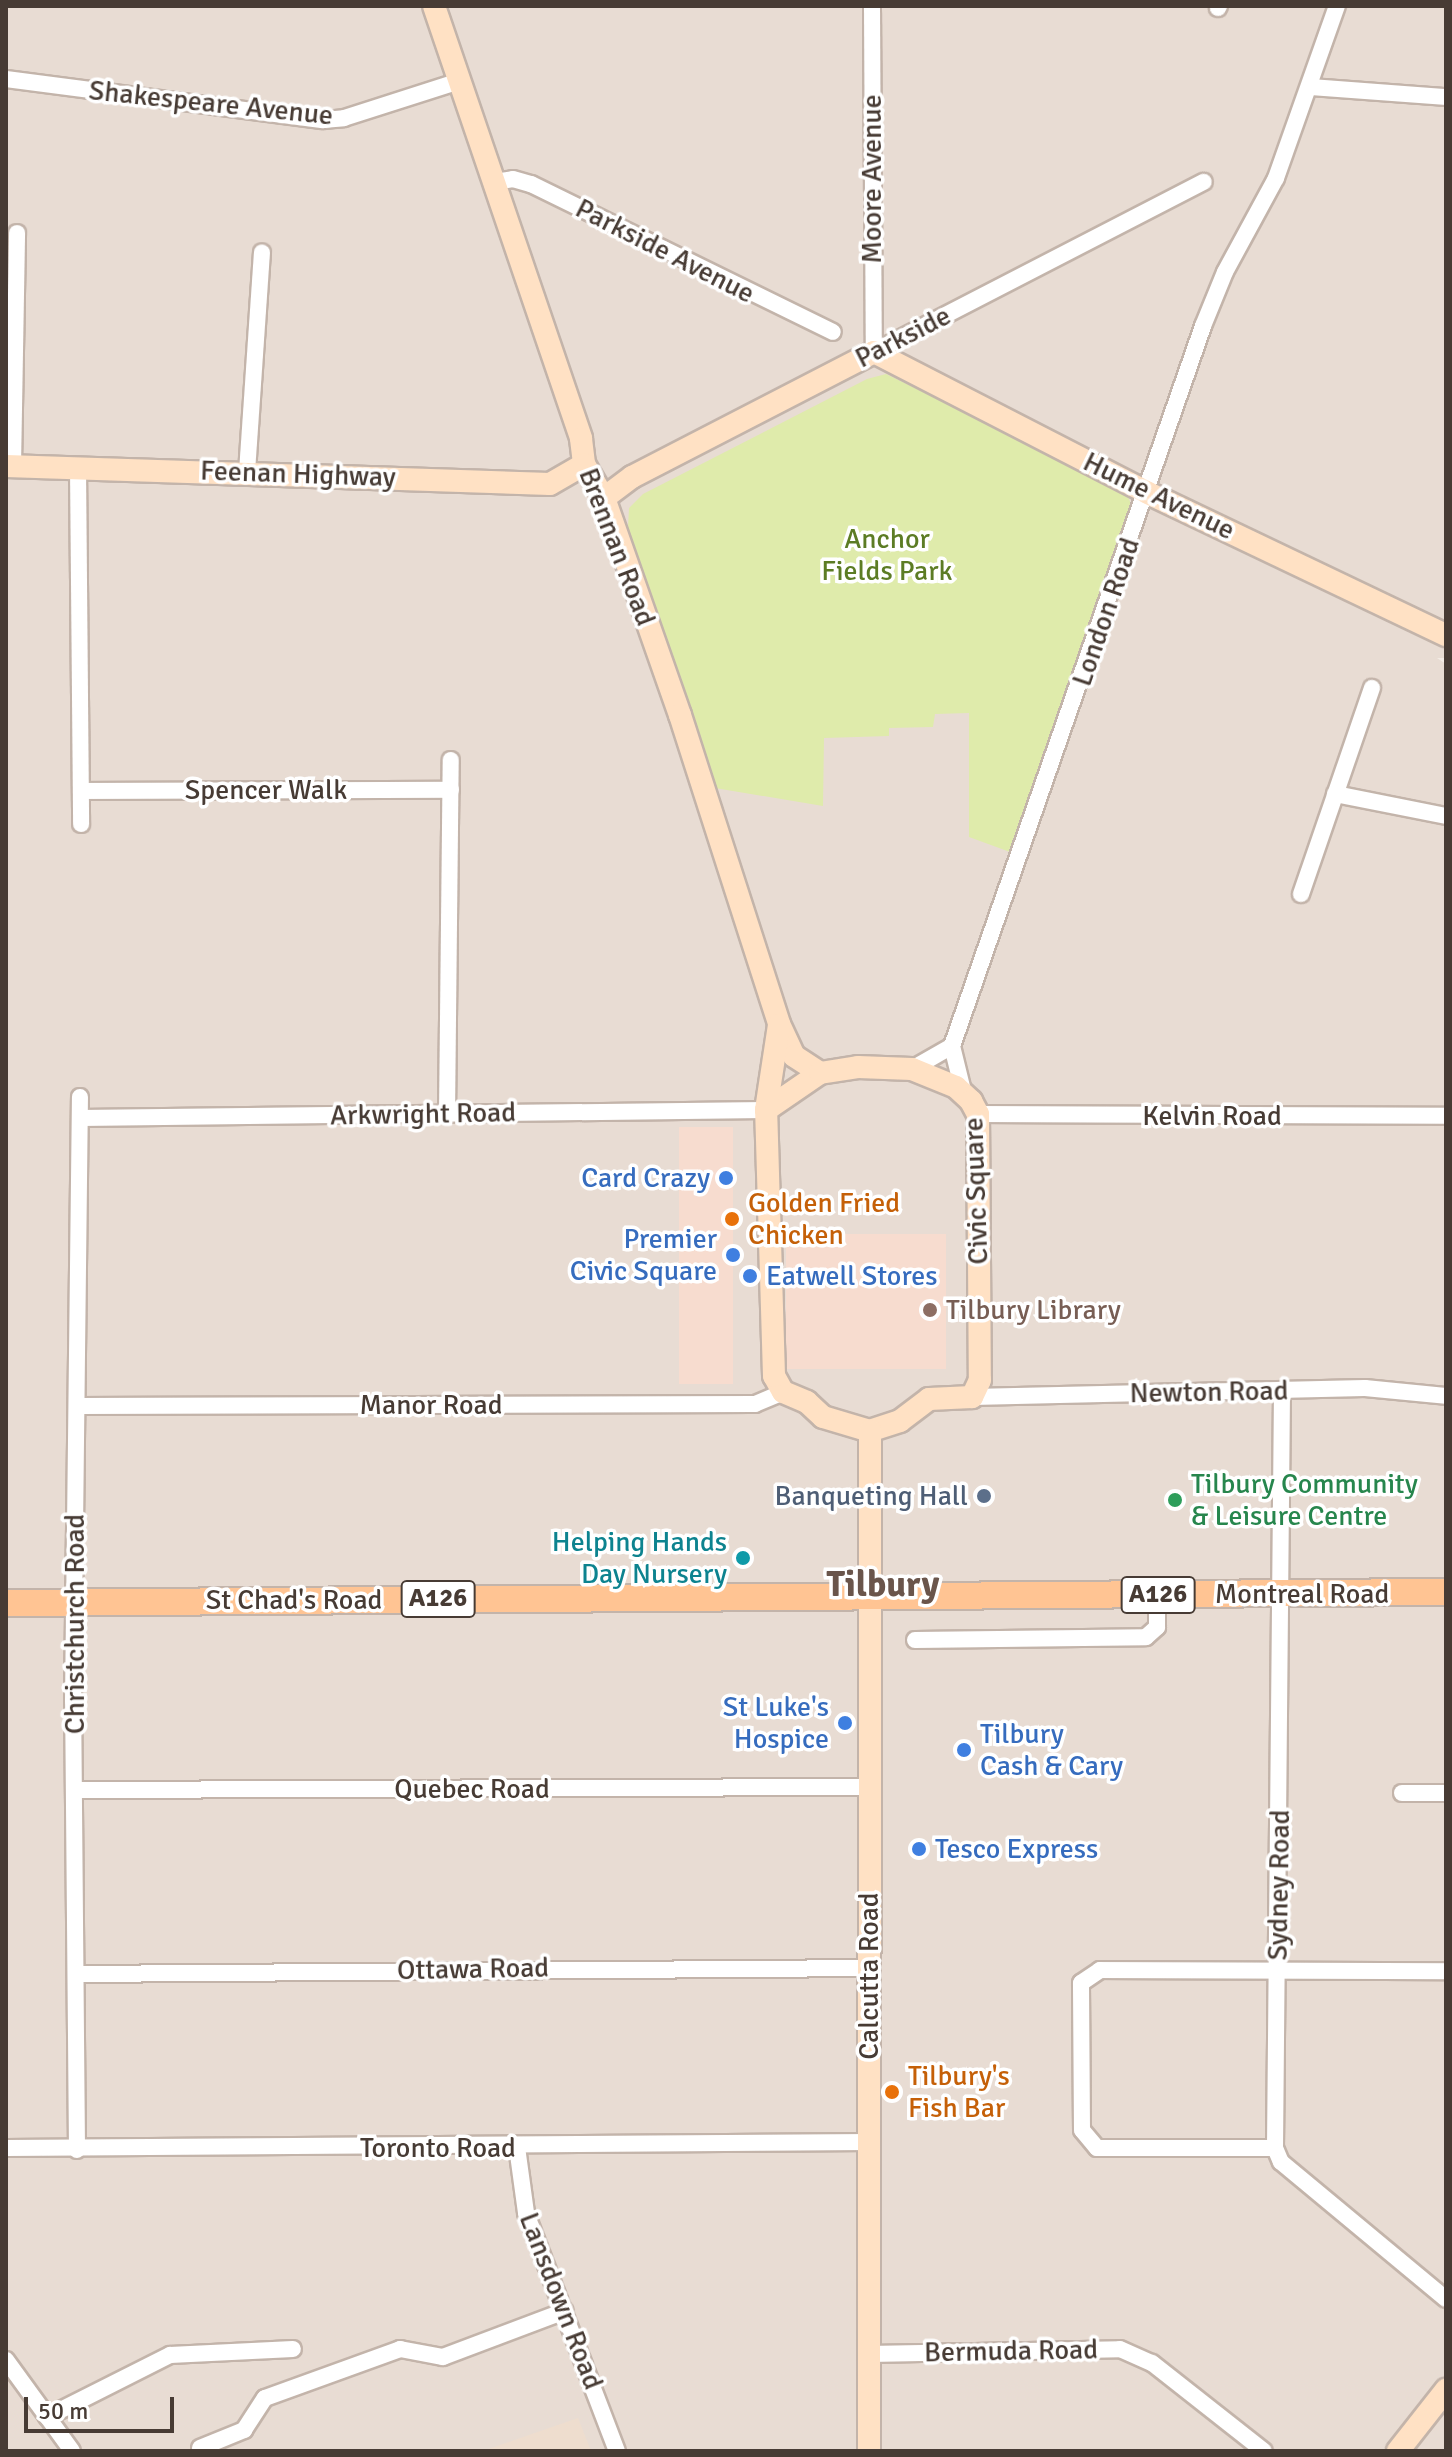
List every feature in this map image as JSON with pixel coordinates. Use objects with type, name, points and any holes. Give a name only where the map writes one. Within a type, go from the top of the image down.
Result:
[{"type":"main road","name":"Montreal Road","points":[[870,1597],[1446,1592]]},
{"type":"main road","name":"St Chad's Road","points":[[6,1603],[870,1597]]},
{"type":"street","name":"Brennan Road","points":[[434,6],[581,439],[584,464],[604,498],[779,1024],[794,1056],[820,1073]]},
{"type":"street","name":"Moore Avenue","points":[[872,6],[874,352]]},
{"type":"street","name":"London Road","points":[[952,1046],[1225,272],[1276,178],[1312,87],[1337,6]]},
{"type":"street","name":"Shakespeare Avenue","points":[[6,79],[323,120],[344,118],[459,81]]},
{"type":"street","points":[[1312,87],[1446,97]]},
{"type":"street","name":"Parkside Avenue","points":[[495,182],[531,184],[833,332]]},
{"type":"street","name":"Parkside","points":[[604,498],[632,477],[1204,182]]},
{"type":"street","points":[[10,466],[17,233]]},
{"type":"street","points":[[247,472],[262,253]]},
{"type":"street","name":"Hume Avenue","points":[[874,352],[1148,493],[1446,635]]},
{"type":"street","name":"Feenan Highway","points":[[10,466],[550,484],[584,464]]},
{"type":"street","points":[[78,467],[81,824]]},
{"type":"street","points":[[1301,894],[1372,688]]},
{"type":"street","points":[[447,1114],[451,760]]},
{"type":"street","name":"Spencer Walk","points":[[81,791],[451,790]]},
{"type":"street","points":[[1335,794],[1446,816]]},
{"type":"street","points":[[779,1024],[766,1110],[774,1376],[783,1392],[844,1426],[870,1431],[900,1421],[929,1399],[972,1397]]},
{"type":"street","points":[[912,1069],[952,1046],[964,1095]]},
{"type":"street","name":"Civic Square","points":[[766,1110],[820,1073],[858,1067],[912,1069],[964,1095],[978,1114],[980,1380],[972,1397]]},
{"type":"street","name":"Christchurch Road","points":[[77,2150],[74,1790],[80,1097]]},
{"type":"street","name":"Arkwright Road","points":[[80,1118],[766,1110]]},
{"type":"street","name":"Kelvin Road","points":[[978,1114],[1446,1116]]},
{"type":"street","name":"Newton Road","points":[[972,1397],[1365,1388],[1446,1396]]},
{"type":"street","name":"Sydney Road","points":[[1275,2148],[1282,1391]]},
{"type":"street","name":"Manor Road","points":[[77,1406],[755,1404],[783,1392]]},
{"type":"street","name":"Calcutta Road","points":[[869,2451],[870,1431]]},
{"type":"street","points":[[915,1640],[1146,1637],[1157,1627],[1157,1595]]},
{"type":"street","name":"Quebec Road","points":[[74,1790],[870,1787]]},
{"type":"street","points":[[1402,1793],[1446,1793]]},
{"type":"street","name":"Ottawa Road","points":[[76,1974],[870,1968]]},
{"type":"street","points":[[1446,1971],[1100,1970],[1081,1983],[1082,2130],[1097,2148],[1275,2148],[1281,2162],[1446,2299]]},
{"type":"street","name":"Toronto Road","points":[[6,2148],[517,2147],[870,2142]]},
{"type":"street","name":"Lansdown Road","points":[[517,2147],[526,2213],[617,2451]]},
{"type":"street","points":[[200,2448],[223,2446],[244,2430],[265,2398],[400,2349],[443,2357],[565,2311]]},
{"type":"street","points":[[47,2417],[170,2355],[293,2349]]},
{"type":"street","name":"Bermuda Road","points":[[869,2354],[1120,2349],[1152,2363],[1264,2451]]},
{"type":"street","points":[[6,2360],[72,2451]]},
{"type":"street","points":[[1398,2451],[1446,2390]]},
{"type":"shaded area","points":[[6,6],[1446,6],[1446,658],[1437,658],[1446,664],[1446,2451],[6,2451]]},
{"type":"shaded area","points":[[679,1127],[733,1127],[733,1384],[679,1384]]},
{"type":"shaded area","points":[[786,1234],[946,1234],[946,1369],[786,1369]]},
{"type":"shaded area","points":[[578,2418],[591,2451],[483,2451]]},
{"type":"green space","name":"Anchor Fields Park","points":[[886,374],[1125,490],[1132,506],[1010,852],[969,837],[969,713],[935,714],[933,727],[889,728],[889,736],[824,738],[823,806],[715,788],[628,528],[629,508],[643,494],[867,379]]},
{"type":"place","name":"Card Crazy","points":[[726,1178]]},
{"type":"place","name":"Golden Fried Chicken","points":[[732,1219]]},
{"type":"place","name":"Premier Civic Square","points":[[733,1255]]},
{"type":"place","name":"Eatwell Stores","points":[[750,1276]]},
{"type":"place","name":"Tilbury Library","points":[[930,1310]]},
{"type":"place","name":"Banqueting Hall","points":[[984,1496]]},
{"type":"place","name":"Tilbury Community & Leisure Centre","points":[[1175,1500]]},
{"type":"place","name":"Helping Hands Day Nursery","points":[[743,1558]]},
{"type":"place","name":"St Luke's Hospice","points":[[845,1723]]},
{"type":"place","name":"Tilbury Cash & Cary","points":[[964,1750]]},
{"type":"place","name":"Tesco Express","points":[[919,1849]]},
{"type":"place","name":"Tilbury's Fish Bar","points":[[892,2092]]},
{"type":"district","name":"Tilbury","points":[[883,1585]]}]
